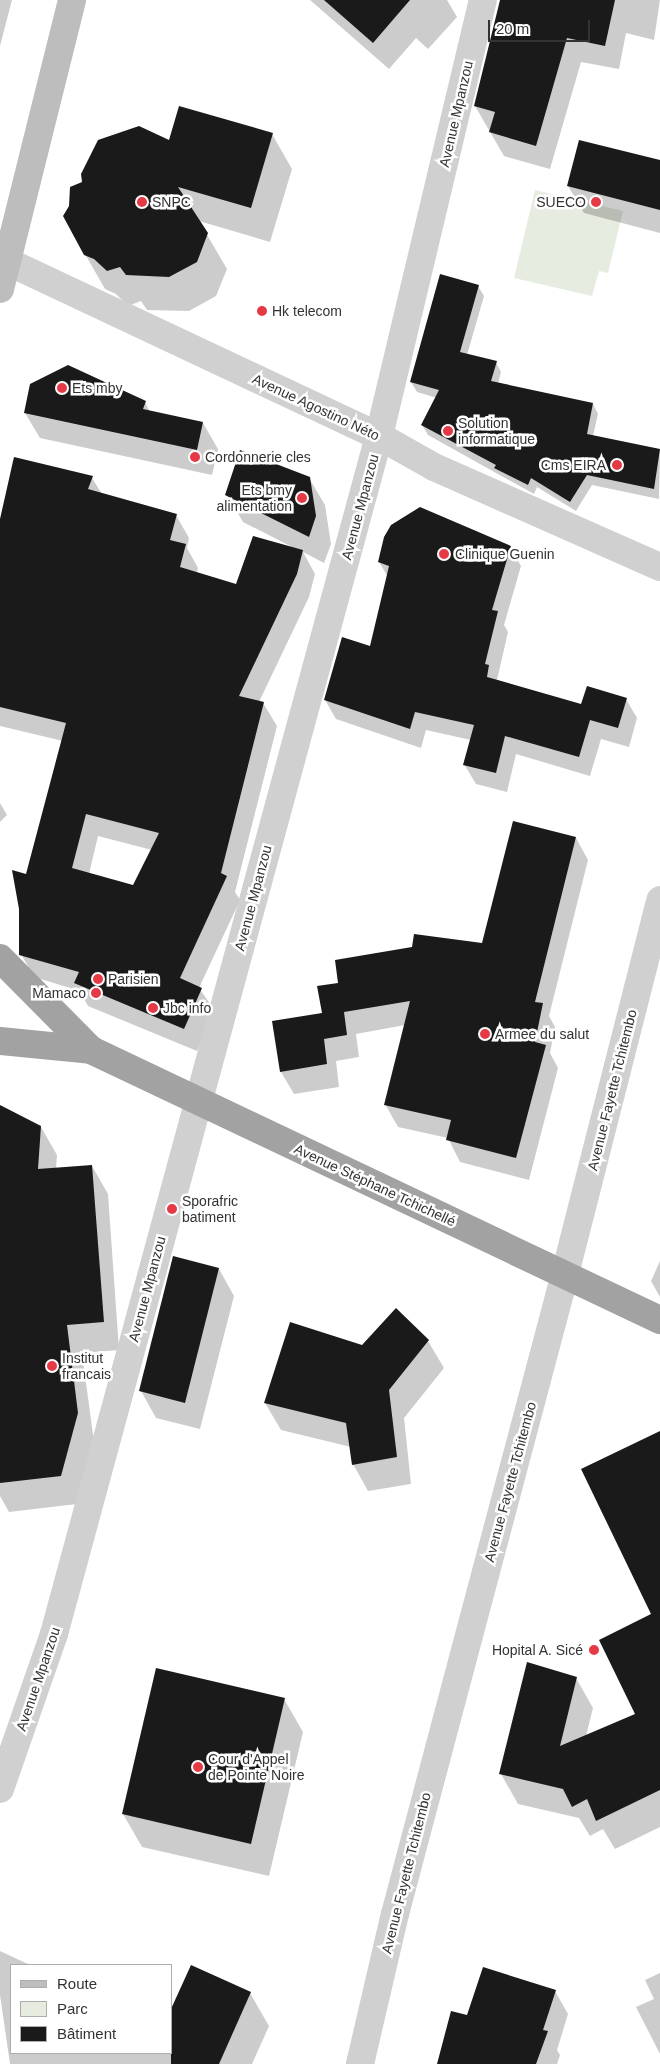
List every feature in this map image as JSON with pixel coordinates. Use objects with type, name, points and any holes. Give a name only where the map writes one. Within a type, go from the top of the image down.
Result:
[{"type":"highway","name":"Avenue Stéphane Tchichellé","points":[[0,958],[91,1050],[660,1320]]},
{"type":"highway","name":"Avenue Stéphane Tchichellé","points":[[0,1041],[91,1050]]},
{"type":"main road","points":[[0,289],[4,260],[72,0]]},
{"type":"street","name":"Avenue Mpanzou","points":[[0,1789],[54,1634],[379,436],[483,0]]},
{"type":"street","name":"Avenue Agostino Néto","points":[[4,260],[379,436],[434,468],[660,567]]},
{"type":"street","name":"Avenue Fayette Tchitembo","points":[[360,2064],[395,1914],[565,1274],[660,900]]},
{"type":"green space","points":[[535,190],[623,211],[608,273],[599,271],[592,296],[514,278]]},
{"type":"building","points":[[324,0],[410,0],[373,43]]},
{"type":"building","points":[[500,0],[615,0],[605,46],[567,38],[536,146],[489,132],[495,112],[474,106]]},
{"type":"building","name":"SNPC","points":[[179,106],[273,133],[251,208],[178,187],[208,233],[197,262],[169,277],[126,275],[120,267],[107,271],[94,259],[84,255],[63,216],[69,206],[70,187],[82,182],[81,174],[98,140],[139,126],[169,140]]},
{"type":"building","points":[[579,140],[660,160],[660,210],[567,186]]},
{"type":"building","points":[[440,274],[479,285],[460,352],[497,361],[491,381],[593,403],[587,434],[660,449],[654,489],[587,475],[570,502],[531,478],[528,485],[494,468],[496,465],[421,425],[439,390],[410,382]]},
{"type":"building","points":[[68,365],[146,401],[143,409],[203,422],[197,450],[24,413],[30,384]]},
{"type":"building","points":[[240,450],[310,477],[316,516],[309,537],[225,495]]},
{"type":"building","points":[[14,457],[93,476],[88,489],[177,514],[170,540],[186,544],[180,567],[236,584],[253,536],[303,550],[297,574],[239,696],[264,702],[221,873],[227,876],[180,978],[202,988],[184,1029],[74,983],[79,972],[19,955],[19,909],[12,870],[26,874],[66,723],[0,707],[0,519]],"holes":[[[86,814],[159,833],[133,885],[72,868]]]},
{"type":"building","points":[[420,507],[511,546],[492,610],[498,611],[485,664],[489,665],[487,677],[581,704],[587,686],[627,698],[618,728],[590,720],[579,757],[505,736],[496,773],[463,765],[474,725],[415,712],[410,729],[324,700],[342,637],[370,646],[389,566],[378,562],[384,537],[391,525]]},
{"type":"building","points":[[513,821],[576,837],[535,1002],[543,1003],[535,1042],[546,1045],[516,1158],[446,1140],[451,1120],[384,1105],[410,1001],[344,1012],[347,1035],[324,1039],[327,1064],[280,1072],[272,1021],[322,1013],[317,986],[338,983],[335,960],[412,947],[414,934],[482,943]]},
{"type":"building","points":[[0,1105],[41,1126],[38,1169],[92,1165],[104,1322],[67,1325],[78,1413],[61,1476],[0,1483]]},
{"type":"building","points":[[173,1256],[219,1268],[185,1403],[139,1391]]},
{"type":"building","points":[[396,1308],[429,1340],[389,1390],[397,1457],[352,1465],[346,1423],[264,1403],[290,1322],[362,1345]]},
{"type":"building","points":[[660,1431],[660,1790],[596,1821],[587,1799],[572,1807],[563,1789],[499,1774],[527,1662],[577,1677],[560,1746],[635,1714],[599,1640],[651,1614],[581,1469]]},
{"type":"building","points":[[156,1668],[285,1698],[251,1844],[122,1814]]},
{"type":"building","points":[[191,1965],[251,1992],[219,2064],[171,2064],[172,2007]]},
{"type":"building","points":[[483,1967],[556,1990],[543,2030],[548,2031],[536,2064],[437,2064],[451,2011],[467,2015]]},
{"type":"place","name":"SNPC","points":[[142,202]]},
{"type":"place","name":"SUECO","points":[[596,202]]},
{"type":"place","name":"Hk telecom","points":[[262,311]]},
{"type":"place","name":"Ets mby","points":[[62,388]]},
{"type":"place","name":"Solution informatique","points":[[448,431]]},
{"type":"place","name":"Cordonnerie cles","points":[[195,457]]},
{"type":"place","name":"Cms EIRA","points":[[617,465]]},
{"type":"place","name":"Ets bmy alimentation","points":[[302,498]]},
{"type":"place","name":"Clinique Guenin","points":[[444,554]]},
{"type":"place","name":"Parisien","points":[[98,979]]},
{"type":"place","name":"Mamaco","points":[[96,993]]},
{"type":"place","name":"Jbc info","points":[[153,1008]]},
{"type":"place","name":"Armee du salut","points":[[485,1034]]},
{"type":"place","name":"Sporafric batiment","points":[[172,1209]]},
{"type":"place","name":"Institut francais","points":[[52,1366]]},
{"type":"place","name":"Hopital A. Sicé","points":[[594,1650]]},
{"type":"place","name":"Cour d'Appel de Pointe Noire","points":[[198,1767]]}]
